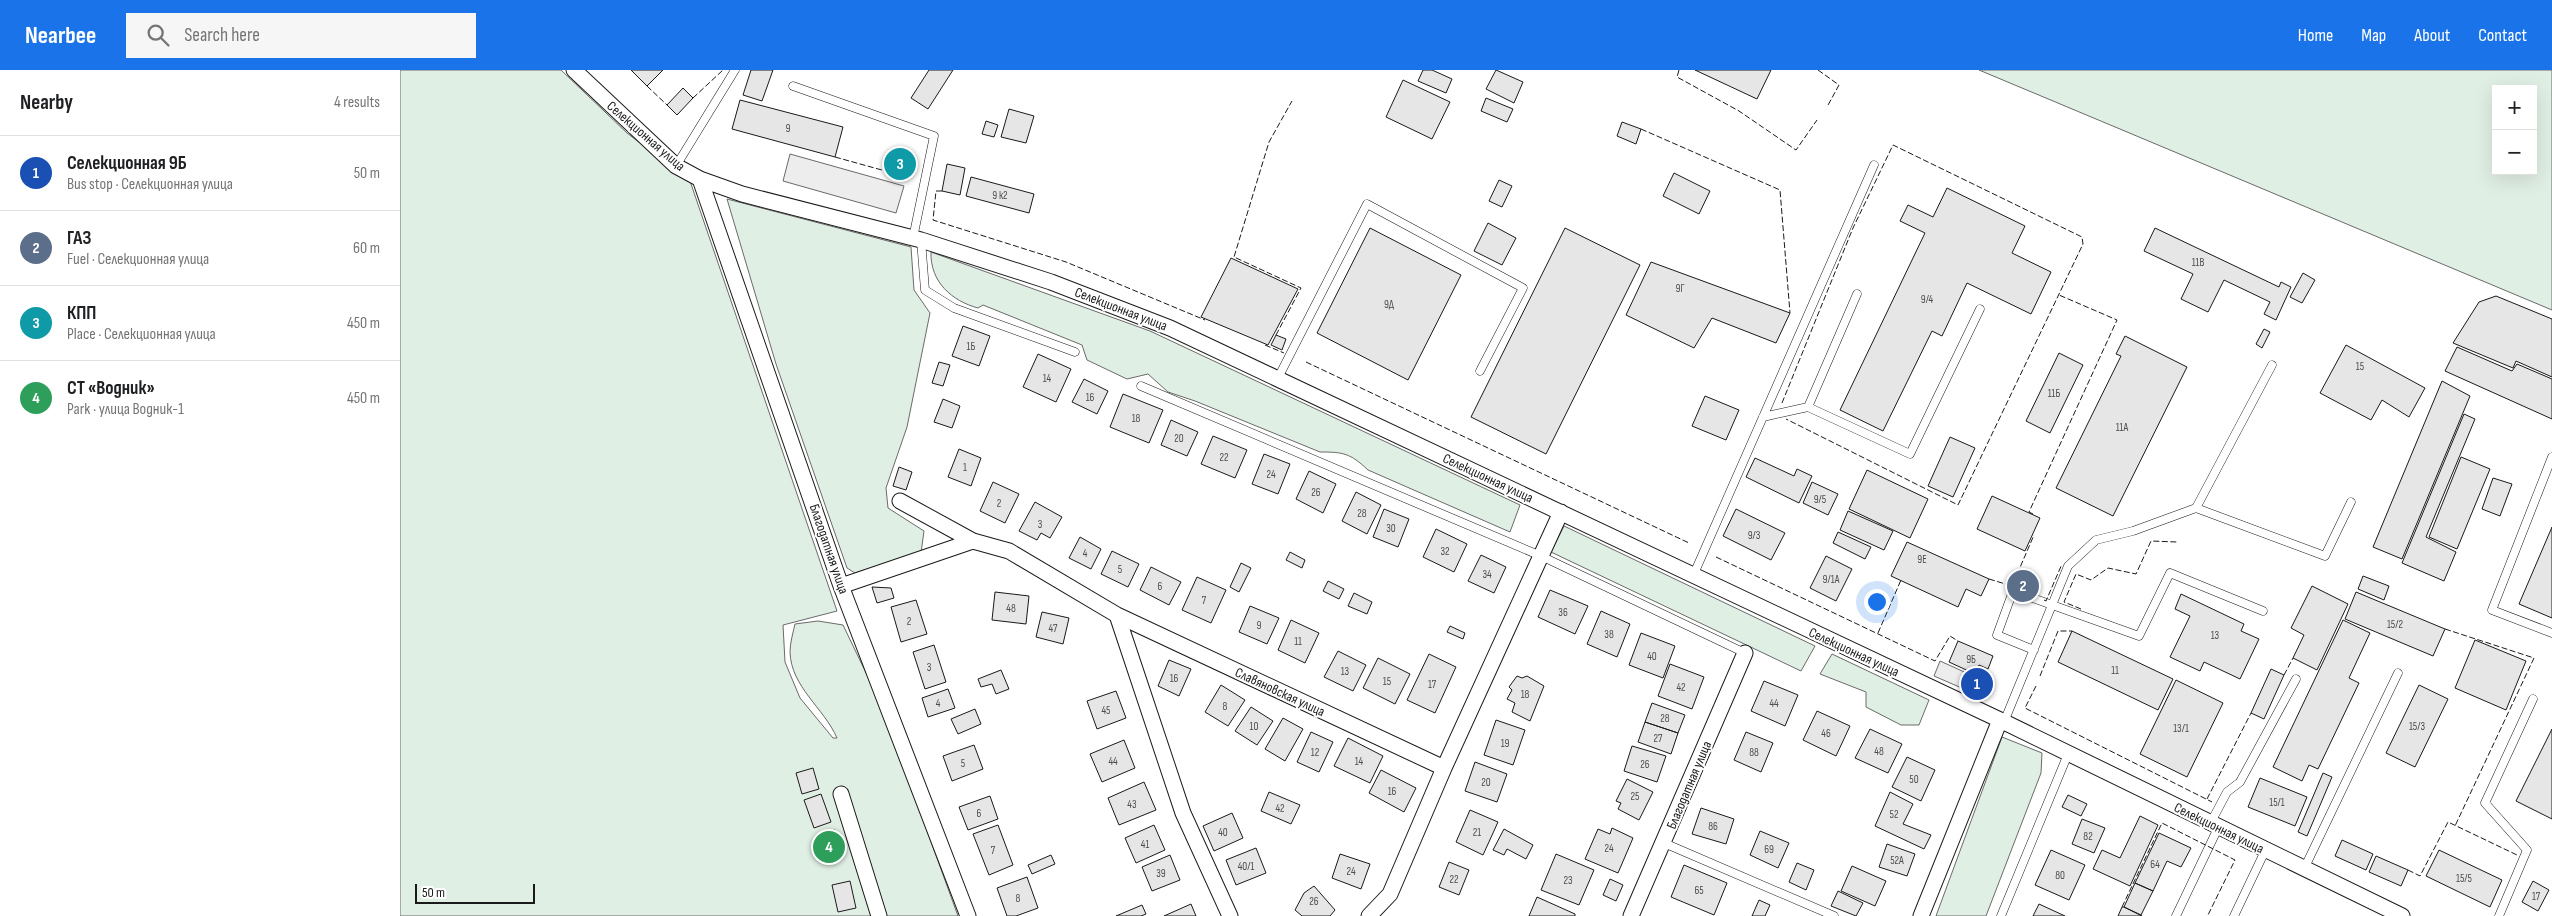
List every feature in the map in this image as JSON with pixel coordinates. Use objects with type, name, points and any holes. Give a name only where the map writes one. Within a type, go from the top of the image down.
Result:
[{"type":"street","name":"Селекционная улица","points":[[574,70],[676,166],[700,179],[742,194],[917,239],[1051,282],[1170,328],[2002,721],[2264,851],[2402,916]]},
{"type":"street","name":"Благодатная улица","points":[[700,179],[841,586],[968,916]]},
{"type":"street","name":"Славяновская улица","points":[[900,501],[973,541],[1009,552],[1117,615],[1444,768]]},
{"type":"street","points":[[1369,916],[1390,894],[1444,768],[1561,512]]},
{"type":"street","points":[[841,586],[973,541]]},
{"type":"street","points":[[1117,615],[1183,813],[1230,916]]},
{"type":"street","name":"Благодатная улица","points":[[1632,916],[1745,654]]},
{"type":"street","points":[[1921,916],[2002,721]]},
{"type":"street","points":[[841,794],[879,916]]},
{"type":"lane","points":[[676,166],[735,70]]},
{"type":"lane","points":[[794,86],[934,136],[917,239],[924,290],[954,308],[1076,352]]},
{"type":"lane","points":[[1692,576],[1874,165]]},
{"type":"lane","points":[[1278,378],[1367,204],[1523,288],[1480,371]]},
{"type":"lane","points":[[1808,407],[1857,294]]},
{"type":"lane","points":[[1763,417],[1808,407],[1910,454],[1980,309]]},
{"type":"lane","points":[[2196,508],[2272,365]]},
{"type":"lane","points":[[1141,386],[1541,556],[1745,654]]},
{"type":"lane","points":[[2552,457],[2492,610],[2552,633]]},
{"type":"lane","points":[[2002,721],[2034,650],[2068,566],[2096,540],[2133,531],[2196,508],[2325,556],[2350,502]]},
{"type":"lane","points":[[2034,650],[1996,635],[2013,591],[2139,636],[2170,573],[2263,611]]},
{"type":"lane","points":[[2304,869],[2398,673]]},
{"type":"lane","points":[[2176,916],[2227,792],[2240,782],[2296,679]]},
{"type":"lane","points":[[2499,916],[2527,850],[2485,803],[2533,699]]},
{"type":"lane","points":[[2001,916],[2068,754]]},
{"type":"lane","points":[[1664,843],[1834,916]]},
{"type":"lane","points":[[2234,916],[2264,851]]},
{"type":"green space","points":[[400,70],[561,70],[627,133],[690,181],[837,611],[783,625],[785,662],[800,698],[833,738],[837,738],[796,676],[792,665],[790,649],[795,624],[818,621],[843,625],[881,704],[958,916],[400,916]]},
{"type":"green space","points":[[1979,70],[2552,70],[2552,310]]},
{"type":"green space","points":[[727,199],[911,247],[914,290],[930,313],[907,427],[886,488],[888,508],[924,531],[921,553],[855,573],[847,568],[776,364]]},
{"type":"green space","points":[[931,252],[1150,331],[1520,505],[1510,532],[1368,470],[1351,457],[1335,452],[1320,452],[1195,401],[1168,392],[1148,374],[1127,379],[1087,360],[1082,345],[983,305],[978,308],[968,305],[944,289],[934,272]]},
{"type":"green space","points":[[1564,526],[1815,646],[1801,671],[1551,552]]},
{"type":"green space","points":[[1832,654],[1929,700],[1919,725],[1901,725],[1866,707],[1866,692],[1820,674]]},
{"type":"green space","points":[[2002,737],[2042,753],[2041,773],[1986,916],[1936,916]]},
{"type":"shaded area","points":[[790,154],[904,186],[896,213],[783,181]]},
{"type":"shaded area","points":[[1940,661],[1971,675],[1964,689],[1934,676]]},
{"type":"building","points":[[631,70],[663,70],[647,86]]},
{"type":"building","points":[[751,70],[773,70],[762,101],[743,95]]},
{"type":"building","points":[[929,70],[953,70],[928,109],[911,98]]},
{"type":"building","points":[[1423,70],[1432,70],[1452,79],[1446,93],[1418,81]]},
{"type":"building","points":[[1496,70],[1523,82],[1514,103],[1486,89]]},
{"type":"building","points":[[1695,70],[1771,70],[1757,99]]},
{"type":"building","points":[[1403,80],[1450,102],[1432,139],[1386,117]]},
{"type":"building","points":[[683,88],[693,98],[677,115],[667,105]]},
{"type":"building","points":[[1486,98],[1513,109],[1507,122],[1481,111]]},
{"type":"building","points":[[740,100],[843,127],[835,157],[732,129]]},
{"type":"building","points":[[1009,109],[1034,116],[1026,143],[1001,137]]},
{"type":"building","points":[[986,121],[998,125],[994,137],[982,134]]},
{"type":"building","points":[[1622,122],[1641,129],[1636,144],[1617,136]]},
{"type":"building","points":[[896,151],[910,156],[903,176],[889,172]]},
{"type":"building","points":[[947,164],[965,168],[960,195],[942,191]]},
{"type":"building","points":[[1674,173],[1710,191],[1699,214],[1663,196]]},
{"type":"building","points":[[971,177],[1034,194],[1029,213],[966,196]]},
{"type":"building","points":[[1499,180],[1512,186],[1502,207],[1489,201]]},
{"type":"building","points":[[1947,188],[2025,226],[2012,253],[2051,272],[2031,314],[1967,283],[1942,336],[1932,331],[1883,431],[1840,410],[1925,233],[1900,221],[1908,205],[1933,217]]},
{"type":"building","points":[[1488,223],[1516,238],[1502,265],[1474,251]]},
{"type":"building","points":[[1370,228],[1461,275],[1408,380],[1317,333]]},
{"type":"building","points":[[1565,228],[1640,265],[1546,454],[1471,417]]},
{"type":"building","points":[[2155,228],[2279,287],[2281,282],[2291,287],[2276,320],[2264,314],[2270,302],[2224,280],[2208,312],[2181,299],[2193,274],[2144,251]]},
{"type":"building","points":[[1231,258],[1298,289],[1268,345],[1201,317]]},
{"type":"building","points":[[1651,262],[1790,313],[1776,343],[1712,318],[1694,348],[1626,315]]},
{"type":"building","points":[[2303,273],[2315,280],[2302,303],[2290,297]]},
{"type":"building","points":[[2496,296],[2552,319],[2552,377],[2516,361],[2513,368],[2453,343],[2479,302]]},
{"type":"building","points":[[963,326],[990,336],[979,366],[952,356]]},
{"type":"building","points":[[2264,329],[2270,332],[2262,348],[2256,344]]},
{"type":"building","points":[[1276,335],[1286,339],[1282,350],[1271,345]]},
{"type":"building","points":[[2125,336],[2187,367],[2113,516],[2056,488],[2121,356],[2116,354]]},
{"type":"building","points":[[2346,345],[2425,388],[2409,417],[2382,400],[2371,420],[2320,393]]},
{"type":"building","points":[[2457,347],[2512,371],[2517,364],[2552,379],[2552,419],[2445,371]]},
{"type":"building","points":[[2059,353],[2083,365],[2050,433],[2026,421]]},
{"type":"building","points":[[1038,354],[1071,369],[1056,402],[1023,387]]},
{"type":"building","points":[[939,362],[950,365],[943,386],[932,383]]},
{"type":"building","points":[[1084,379],[1108,391],[1097,414],[1072,402]]},
{"type":"building","points":[[2442,381],[2470,396],[2402,559],[2373,547]]},
{"type":"building","points":[[1123,394],[1163,410],[1149,443],[1110,427]]},
{"type":"building","points":[[1705,396],[1739,410],[1726,440],[1692,426]]},
{"type":"building","points":[[943,399],[960,406],[952,428],[934,422]]},
{"type":"building","points":[[2464,414],[2475,419],[2426,537],[2456,552],[2444,581],[2402,563]]},
{"type":"building","points":[[1171,420],[1198,432],[1187,456],[1161,445]]},
{"type":"building","points":[[1213,436],[1247,450],[1235,478],[1201,464]]},
{"type":"building","points":[[1950,437],[1975,448],[1953,497],[1928,486]]},
{"type":"building","points":[[959,449],[981,458],[971,486],[948,477]]},
{"type":"building","points":[[1264,454],[1290,464],[1278,494],[1252,484]]},
{"type":"building","points":[[2461,457],[2490,469],[2457,549],[2429,537]]},
{"type":"building","points":[[1755,458],[1794,476],[1797,469],[1812,476],[1799,503],[1746,477]]},
{"type":"building","points":[[899,467],[912,472],[906,490],[893,486]]},
{"type":"building","points":[[1867,470],[1928,499],[1910,538],[1849,509]]},
{"type":"building","points":[[1309,471],[1336,484],[1323,513],[1296,499]]},
{"type":"building","points":[[2493,478],[2512,484],[2500,516],[2482,509]]},
{"type":"building","points":[[993,482],[1019,494],[1005,523],[980,511]]},
{"type":"building","points":[[1812,482],[1838,494],[1828,515],[1803,503]]},
{"type":"building","points":[[1356,492],[1381,505],[1367,534],[1342,521]]},
{"type":"building","points":[[1992,496],[2040,518],[2025,551],[1977,529]]},
{"type":"building","points":[[1035,502],[1062,517],[1050,538],[1041,533],[1037,540],[1019,531]]},
{"type":"building","points":[[1384,509],[1409,519],[1398,547],[1373,537]]},
{"type":"building","points":[[1736,509],[1785,533],[1771,560],[1723,536]]},
{"type":"building","points":[[1848,511],[1893,531],[1884,550],[1840,530]]},
{"type":"building","points":[[2552,527],[2552,618],[2519,604]]},
{"type":"building","points":[[1436,529],[1467,544],[1454,572],[1423,557]]},
{"type":"building","points":[[1838,532],[1871,547],[1865,559],[1833,543]]},
{"type":"building","points":[[1080,537],[1101,549],[1091,569],[1069,558]]},
{"type":"building","points":[[1907,542],[1989,579],[1981,596],[1966,589],[1958,607],[1891,576]]},
{"type":"building","points":[[1112,551],[1139,564],[1128,587],[1101,574]]},
{"type":"building","points":[[1290,552],[1305,560],[1302,568],[1286,560]]},
{"type":"building","points":[[1481,555],[1506,567],[1494,593],[1468,581]]},
{"type":"building","points":[[1826,556],[1852,569],[1836,601],[1810,588]]},
{"type":"building","points":[[1241,563],[1251,568],[1239,592],[1230,587]]},
{"type":"building","points":[[1151,567],[1181,582],[1169,605],[1140,590]]},
{"type":"building","points":[[2021,575],[2031,580],[2028,585],[2018,580]]},
{"type":"building","points":[[2363,576],[2389,586],[2384,600],[2358,589]]},
{"type":"building","points":[[1197,577],[1226,590],[1211,623],[1182,610]]},
{"type":"building","points":[[1328,581],[1344,589],[1339,599],[1323,591]]},
{"type":"building","points":[[2312,586],[2348,604],[2317,670],[2293,658],[2304,635],[2291,628]]},
{"type":"building","points":[[872,587],[891,588],[894,598],[877,603]]},
{"type":"building","points":[[1550,590],[1588,606],[1575,634],[1538,617]]},
{"type":"building","points":[[995,592],[1029,596],[1026,624],[992,620]]},
{"type":"building","points":[[2356,592],[2445,629],[2433,656],[2345,619]]},
{"type":"building","points":[[1354,593],[1372,602],[1367,614],[1348,606]]},
{"type":"building","points":[[2181,594],[2244,624],[2241,631],[2259,639],[2240,679],[2204,662],[2200,671],[2170,657],[2190,616],[2175,609]]},
{"type":"building","points":[[916,600],[927,634],[901,642],[891,607]]},
{"type":"building","points":[[1250,606],[1279,618],[1267,644],[1239,632]]},
{"type":"building","points":[[1601,611],[1630,624],[1617,657],[1587,644]]},
{"type":"building","points":[[1042,612],[1069,618],[1063,644],[1036,637]]},
{"type":"building","points":[[1291,620],[1319,633],[1305,663],[1278,650]]},
{"type":"building","points":[[2343,620],[2370,633],[2349,678],[2359,683],[2318,769],[2309,765],[2302,781],[2273,767]]},
{"type":"building","points":[[1450,626],[1465,633],[1463,639],[1447,632]]},
{"type":"building","points":[[2072,631],[2173,679],[2158,710],[2058,662]]},
{"type":"building","points":[[1641,633],[1675,646],[1663,678],[1629,665]]},
{"type":"building","points":[[2475,640],[2526,661],[2506,710],[2455,688]]},
{"type":"building","points":[[1958,641],[1993,656],[1988,669],[1979,665],[1975,674],[1949,662]]},
{"type":"building","points":[[934,645],[946,682],[925,689],[913,652]]},
{"type":"building","points":[[1338,651],[1366,665],[1353,691],[1324,677]]},
{"type":"building","points":[[1429,654],[1456,667],[1435,713],[1407,700]]},
{"type":"building","points":[[1378,658],[1410,674],[1395,704],[1363,688]]},
{"type":"building","points":[[1169,660],[1191,669],[1179,696],[1158,686]]},
{"type":"building","points":[[1670,664],[1704,677],[1692,709],[1658,696]]},
{"type":"building","points":[[2271,669],[2284,675],[2264,719],[2251,713]]},
{"type":"building","points":[[1001,670],[1009,689],[996,694],[992,684],[981,687],[978,679]]},
{"type":"building","points":[[1517,676],[1522,678],[1527,676],[1544,686],[1530,721],[1512,712],[1515,703],[1507,699],[1512,690],[1509,687]]},
{"type":"building","points":[[2176,680],[2223,703],[2187,777],[2140,754]]},
{"type":"building","points":[[1764,681],[1798,695],[1785,726],[1751,711]]},
{"type":"building","points":[[1221,685],[1245,700],[1228,726],[1205,712]]},
{"type":"building","points":[[2419,685],[2448,699],[2415,767],[2386,753]]},
{"type":"building","points":[[948,689],[955,708],[928,717],[922,698]]},
{"type":"building","points":[[1116,691],[1126,718],[1097,729],[1087,701]]},
{"type":"building","points":[[1652,703],[1685,715],[1678,733],[1645,722]]},
{"type":"building","points":[[1251,707],[1273,721],[1257,745],[1235,731]]},
{"type":"building","points":[[975,709],[981,724],[958,734],[951,719]]},
{"type":"building","points":[[1817,711],[1850,726],[1836,756],[1803,740]]},
{"type":"building","points":[[1283,718],[1303,729],[1285,761],[1265,749]]},
{"type":"building","points":[[1496,720],[1525,730],[1513,765],[1484,755]]},
{"type":"building","points":[[1645,722],[1678,733],[1671,754],[1638,742]]},
{"type":"building","points":[[1870,729],[1902,744],[1888,773],[1855,758]]},
{"type":"building","points":[[2552,729],[2552,819],[2516,801]]},
{"type":"building","points":[[1311,732],[1333,742],[1319,772],[1297,762]]},
{"type":"building","points":[[1746,732],[1773,743],[1761,772],[1734,760]]},
{"type":"building","points":[[1348,738],[1383,756],[1370,783],[1334,766]]},
{"type":"building","points":[[1124,740],[1135,768],[1102,782],[1090,754]]},
{"type":"building","points":[[974,745],[983,769],[952,781],[943,756]]},
{"type":"building","points":[[1632,746],[1666,756],[1657,782],[1624,771]]},
{"type":"building","points":[[1907,757],[1935,770],[1921,801],[1892,787]]},
{"type":"building","points":[[1475,762],[1507,774],[1497,802],[1465,791]]},
{"type":"building","points":[[813,768],[819,789],[802,794],[796,773]]},
{"type":"building","points":[[1381,770],[1416,788],[1404,812],[1369,793]]},
{"type":"building","points":[[2323,773],[2332,777],[2307,836],[2298,832]]},
{"type":"building","points":[[2260,778],[2307,797],[2295,826],[2248,807]]},
{"type":"building","points":[[1627,779],[1653,792],[1639,820],[1618,809],[1621,803],[1616,801]]},
{"type":"building","points":[[1144,782],[1156,810],[1119,825],[1108,798]]},
{"type":"building","points":[[1269,792],[1300,805],[1291,824],[1261,811]]},
{"type":"building","points":[[1890,792],[1913,804],[1903,824],[1931,835],[1924,849],[1875,826]]},
{"type":"building","points":[[821,794],[831,822],[814,828],[804,800]]},
{"type":"building","points":[[2068,795],[2087,804],[2081,816],[2062,807]]},
{"type":"building","points":[[990,796],[998,819],[968,830],[959,807]]},
{"type":"building","points":[[1701,808],[1734,819],[1726,844],[1692,834]]},
{"type":"building","points":[[1470,810],[1498,822],[1483,855],[1456,842]]},
{"type":"building","points":[[1232,813],[1243,838],[1214,851],[1203,826]]},
{"type":"building","points":[[2140,816],[2158,825],[2130,886],[2093,869],[2102,850],[2120,858]]},
{"type":"building","points":[[2082,819],[2105,828],[2094,853],[2072,844]]},
{"type":"building","points":[[998,825],[1013,865],[989,875],[973,834]]},
{"type":"building","points":[[1154,825],[1165,850],[1136,863],[1125,838]]},
{"type":"building","points":[[1612,828],[1633,838],[1618,873],[1585,859],[1598,829],[1610,834]]},
{"type":"building","points":[[1504,829],[1533,845],[1526,859],[1507,849],[1504,855],[1493,850]]},
{"type":"building","points":[[835,830],[842,854],[824,859],[817,835]]},
{"type":"building","points":[[1760,831],[1789,843],[1778,868],[1750,855]]},
{"type":"building","points":[[2159,833],[2191,848],[2181,867],[2167,861],[2153,891],[2135,883]]},
{"type":"building","points":[[2342,840],[2373,854],[2366,870],[2335,856]]},
{"type":"building","points":[[1887,844],[1915,854],[1907,876],[1879,867]]},
{"type":"building","points":[[1256,848],[1266,873],[1236,885],[1226,860]]},
{"type":"building","points":[[2051,850],[2085,865],[2069,900],[2035,885]]},
{"type":"building","points":[[2439,850],[2502,880],[2490,907],[2426,876]]},
{"type":"building","points":[[1340,854],[1370,864],[1361,889],[1332,878]]},
{"type":"building","points":[[1556,854],[1594,870],[1579,905],[1541,890]]},
{"type":"building","points":[[1051,855],[1055,864],[1032,874],[1028,865]]},
{"type":"building","points":[[1170,855],[1180,880],[1152,891],[1142,867]]},
{"type":"building","points":[[2376,856],[2408,870],[2401,886],[2369,872]]},
{"type":"building","points":[[1449,862],[1469,870],[1459,895],[1439,887]]},
{"type":"building","points":[[1797,863],[1814,870],[1806,890],[1789,882]]},
{"type":"building","points":[[1684,865],[1727,883],[1714,915],[1671,897]]},
{"type":"building","points":[[1852,866],[1886,881],[1875,906],[1841,891]]},
{"type":"building","points":[[1027,877],[1038,908],[1016,916],[1007,916],[997,888]]},
{"type":"building","points":[[1610,879],[1623,885],[1616,901],[1603,895]]},
{"type":"building","points":[[850,881],[856,908],[838,912],[832,885]]},
{"type":"building","points":[[2533,881],[2549,890],[2538,911],[2522,902]]},
{"type":"building","points":[[2135,883],[2153,891],[2141,915],[2124,907]]},
{"type":"building","points":[[1314,886],[1335,910],[1330,916],[1302,916],[1295,910],[1304,893]]},
{"type":"building","points":[[1838,891],[1863,903],[1856,916],[1831,906]]},
{"type":"building","points":[[1537,897],[1575,914],[1575,916],[1529,916]]},
{"type":"building","points":[[1759,900],[1770,905],[1765,916],[1752,916]]},
{"type":"building","points":[[1191,904],[1196,916],[1164,916]]},
{"type":"building","points":[[2039,904],[2065,916],[2033,916]]},
{"type":"building","points":[[1142,905],[1146,914],[1141,916],[1116,916]]},
{"type":"building","points":[[2122,907],[2124,907],[2142,916],[2118,916]]},
{"type":"fence","points":[[693,98],[723,70]]},
{"type":"fence","points":[[1679,70],[1677,77],[1739,111],[1796,150],[1817,120]]},
{"type":"fence","points":[[1818,70],[1839,85],[1827,107]]},
{"type":"fence","points":[[647,86],[667,105]]},
{"type":"fence","points":[[1276,335],[1301,288],[1234,257],[1269,142],[1292,101]]},
{"type":"fence","points":[[1641,129],[1780,190],[1790,313]]},
{"type":"fence","points":[[1782,403],[1853,228],[1893,145],[2082,237],[2083,244],[1958,505],[1786,419]]},
{"type":"fence","points":[[835,157],[889,172]]},
{"type":"fence","points":[[942,191],[936,191],[933,220],[1066,262],[1205,320]]},
{"type":"fence","points":[[2033,514],[2029,512],[2117,320],[2059,295]]},
{"type":"fence","points":[[1265,345],[1284,353]]},
{"type":"fence","points":[[1306,362],[1689,543]]},
{"type":"fence","points":[[2016,587],[2012,586],[2034,535]]},
{"type":"fence","points":[[2081,609],[2064,602],[2076,574],[2091,580],[2108,568],[2136,574],[2151,541],[2177,542]]},
{"type":"fence","points":[[1716,557],[1935,661],[1950,636],[1958,641]]},
{"type":"fence","points":[[2044,600],[2046,601],[2062,564]]},
{"type":"fence","points":[[1989,579],[2012,586]]},
{"type":"fence","points":[[1878,633],[1901,580]]},
{"type":"fence","points":[[2023,590],[2035,596]]},
{"type":"fence","points":[[2445,629],[2534,658],[2455,826]]},
{"type":"fence","points":[[2040,676],[2058,631],[2072,631]]},
{"type":"fence","points":[[2284,675],[2293,658]]},
{"type":"fence","points":[[2036,686],[2025,708],[2212,802]]},
{"type":"fence","points":[[2207,799],[2251,713]]},
{"type":"fence","points":[[2408,870],[2420,876],[2448,822],[2517,855]]},
{"type":"fence","points":[[2122,907],[2162,823],[2235,860],[2208,915]]},
{"type":"place","name":"КПП","points":[[900,164]]},
{"type":"place","name":"ГАЗ","points":[[2023,586]]},
{"type":"place","name":"Селекционная 9Б","points":[[1977,684]]},
{"type":"place","name":"СТ «Водник»","points":[[829,847]]}]
